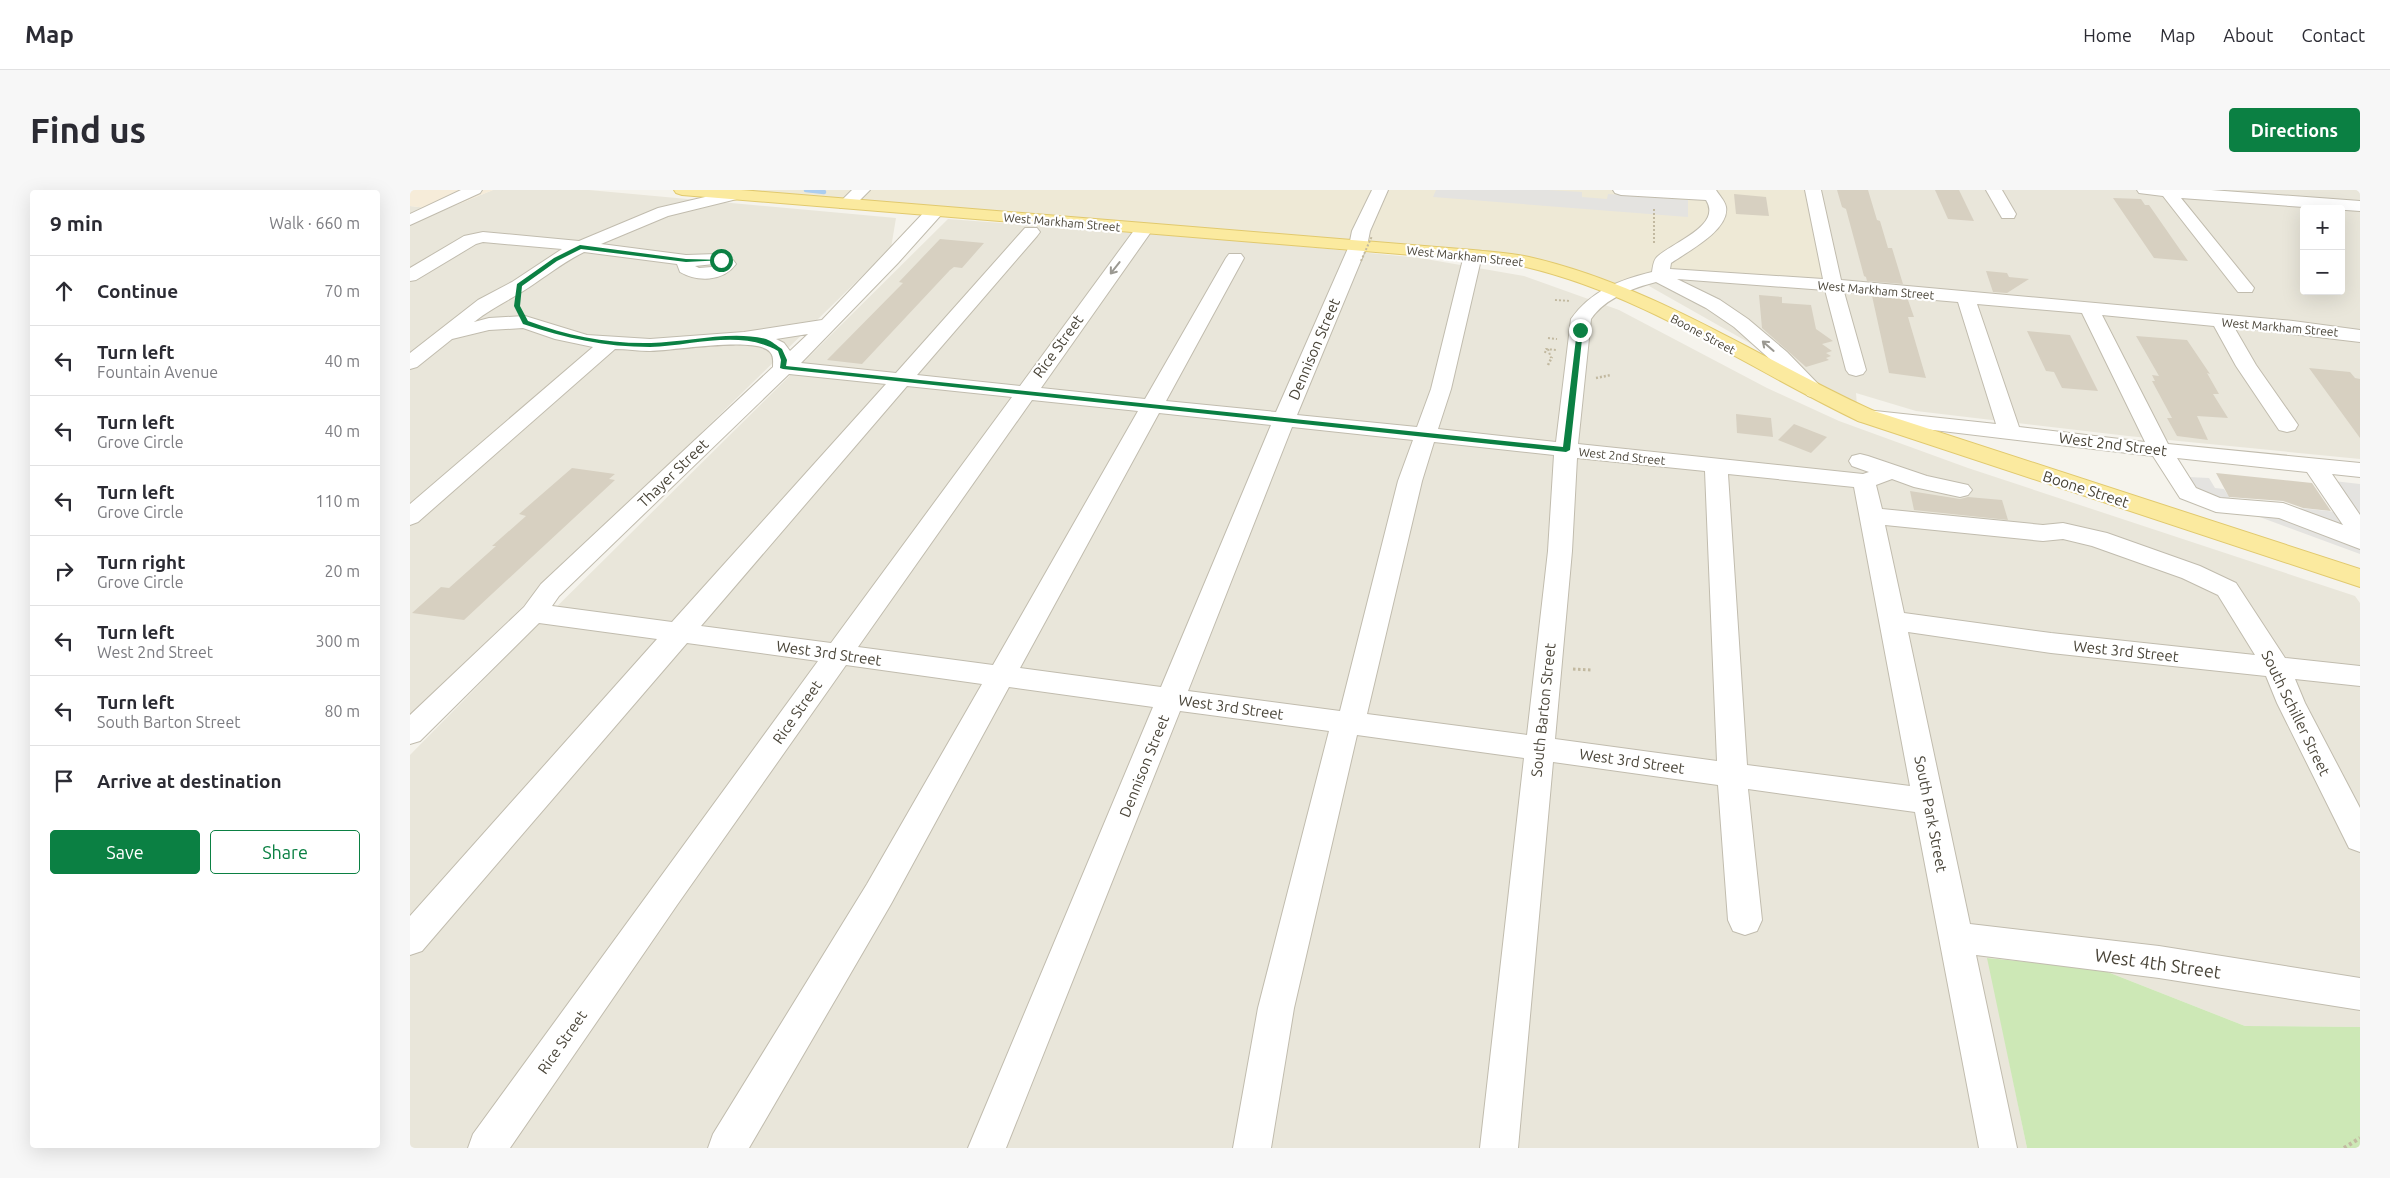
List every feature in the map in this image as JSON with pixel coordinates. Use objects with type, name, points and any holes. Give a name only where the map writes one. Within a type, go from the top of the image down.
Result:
[{"type":"main road","name":"West Markham Street","points":[[682,190],[1364,248],[1473,255],[1528,262],[1573,275],[1616,291]]},
{"type":"main road","name":"Boone Street","points":[[1616,291],[1669,315],[1815,392],[1866,416],[2360,578]]},
{"type":"street","points":[[410,220],[474,190]]},
{"type":"street","points":[[664,212],[667,201],[678,190]]},
{"type":"street","points":[[846,204],[862,190]]},
{"type":"street","name":"Dennison Street","points":[[987,1148],[1284,420],[1364,248],[1361,231],[1380,190]]},
{"type":"street","points":[[1621,190],[1710,192],[1718,208],[1718,218],[1705,232],[1663,260],[1660,275]]},
{"type":"street","points":[[1813,190],[1833,285],[1856,370]]},
{"type":"street","points":[[1994,190],[2008,214]]},
{"type":"street","points":[[2145,190],[2262,194],[2360,206]]},
{"type":"street","points":[[2168,192],[2245,288]]},
{"type":"street","points":[[423,195],[420,200],[445,204]]},
{"type":"street","points":[[410,363],[485,304],[519,286],[556,260],[580,247],[664,212],[735,195]]},
{"type":"street","name":"Thayer Street","points":[[410,733],[533,614],[550,590],[827,325],[892,259],[935,211]]},
{"type":"street","name":"Rice Street","points":[[487,1148],[838,654],[1144,229]]},
{"type":"street","points":[[410,940],[1031,232]]},
{"type":"street","points":[[410,276],[476,238],[517,239],[686,260]]},
{"type":"street","points":[[1252,1148],[1276,1008],[1344,730],[1353,715],[1410,481],[1441,389],[1473,255]]},
{"type":"street","points":[[727,1148],[879,894],[999,676],[1235,258]]},
{"type":"street","name":"West Markham Street","points":[[1616,291],[1660,275],[1715,276],[2089,308],[2323,330],[2360,336]]},
{"type":"street","name":"Boone Street","points":[[1660,275],[1664,280],[1713,304],[1750,331],[1815,392]]},
{"type":"street","points":[[1715,276],[1716,287],[1735,296],[1764,290],[1763,280]]},
{"type":"street","points":[[519,286],[517,306],[525,322]]},
{"type":"street","name":"South Barton Street","points":[[1499,1148],[1560,551],[1566,450],[1581,319],[1588,306],[1616,291]]},
{"type":"street","points":[[1966,298],[2000,407],[2010,432]]},
{"type":"street","points":[[2089,308],[2160,450],[2188,493],[2216,505],[2283,511],[2360,541]]},
{"type":"street","points":[[2221,321],[2246,366],[2287,425]]},
{"type":"street","points":[[446,335],[489,324],[525,322],[562,335],[609,344],[650,345],[744,338],[827,325]]},
{"type":"street","points":[[744,338],[766,341],[776,346],[784,360],[783,368]]},
{"type":"street","points":[[410,517],[609,344]]},
{"type":"street","name":"West 2nd Street","points":[[783,368],[1716,466],[1872,471],[1960,490]]},
{"type":"street","name":"West 2nd Street","points":[[1866,416],[2160,450],[2360,470]]},
{"type":"street","points":[[2314,465],[2360,533]]},
{"type":"street","points":[[1716,466],[1732,747],[1731,775],[1745,920]]},
{"type":"street","name":"South Park Street","points":[[1872,471],[1871,516],[1998,1148]]},
{"type":"street","points":[[2333,494],[2360,497]]},
{"type":"street","name":"South Schiller Street","points":[[1871,516],[2043,533],[2063,532],[2081,534],[2154,557],[2207,578],[2227,590],[2277,668],[2291,703],[2360,839]]},
{"type":"street","name":"West 3rd Street","points":[[533,614],[1928,801]]},
{"type":"street","name":"West 3rd Street","points":[[1892,621],[2050,643],[2360,676]]},
{"type":"street","name":"West 4th Street","points":[[1955,937],[2159,962],[2360,994]]},
{"type":"path","points":[[1555,300],[1577,302]]},
{"type":"path","points":[[1548,338],[1554,338]]},
{"type":"path","points":[[1545,353],[1546,349],[1548,349]]},
{"type":"path","points":[[1548,349],[1562,350]]},
{"type":"path","points":[[1548,349],[1552,356],[1548,365]]},
{"type":"path","points":[[1591,378],[1611,375]]},
{"type":"path","points":[[2344,1148],[2360,1138]]},
{"type":"shaded area","points":[[410,190],[493,190],[444,210],[410,206]]},
{"type":"shaded area","points":[[493,190],[589,190],[896,218],[891,248],[410,716],[410,206],[444,210]]},
{"type":"shaded area","points":[[682,190],[1813,190],[1833,285],[1660,275],[1616,291],[1543,266]]},
{"type":"shaded area","points":[[1436,190],[1548,190],[1582,192],[1582,197],[1607,199],[1608,194],[1688,200],[1688,217],[1433,197]]},
{"type":"shaded area","points":[[1813,190],[2357,190],[2360,193],[2360,459],[2128,436],[1916,411],[1856,393],[1857,406],[1815,392],[1790,366],[1649,286],[1655,276]]},
{"type":"shaded area","points":[[948,219],[1258,242],[1420,258],[1524,276],[1619,310],[1767,388],[1839,421],[1968,468],[2355,596],[2360,603],[2360,1027],[2245,1026],[2100,969],[1988,958],[2027,1148],[410,1148],[410,755],[519,644]]},
{"type":"shaded area","points":[[2188,477],[2209,478],[2215,488],[2224,489],[2232,501],[2337,512],[2316,479],[2360,484],[2360,554],[2249,513],[2199,503]]},
{"type":"green space","points":[[1987,958],[2100,969],[2245,1026],[2360,1027],[2360,1148],[2027,1148]]},
{"type":"building","points":[[1837,190],[1868,190],[1888,248],[1892,248],[1903,284],[1867,281],[1846,209],[1842,207]]},
{"type":"building","points":[[1935,190],[1959,190],[1974,221],[1948,219]]},
{"type":"building","points":[[1734,194],[1766,197],[1769,216],[1736,214]]},
{"type":"building","points":[[2113,198],[2141,199],[2145,205],[2149,205],[2188,261],[2154,258]]},
{"type":"building","points":[[940,239],[984,243],[962,268],[954,267],[950,270],[862,364],[827,360],[903,283],[899,282]]},
{"type":"building","points":[[1986,271],[2007,273],[2009,277],[2029,279],[2007,293],[1993,292]]},
{"type":"building","points":[[1759,295],[1782,297],[1782,303],[1811,305],[1816,329],[1833,341],[1822,344],[1832,351],[1826,353],[1831,356],[1826,358],[1829,360],[1806,367],[1762,328]]},
{"type":"building","points":[[1872,296],[1908,300],[1914,317],[1908,317],[1926,378],[1889,373]]},
{"type":"building","points":[[2027,331],[2070,335],[2098,391],[2062,388],[2054,372],[2046,371]]},
{"type":"building","points":[[2136,336],[2187,340],[2210,374],[2207,373],[2219,394],[2213,394],[2228,418],[2197,416],[2208,440],[2177,436],[2167,418],[2172,418],[2152,381],[2155,381],[2152,375],[2159,376]]},
{"type":"building","points":[[2309,368],[2350,372],[2355,378],[2360,379],[2360,438]]},
{"type":"building","points":[[1736,414],[1771,418],[1773,437],[1737,433]]},
{"type":"building","points":[[1794,424],[1827,437],[1811,453],[1778,440]]},
{"type":"building","points":[[572,468],[615,474],[609,479],[615,480],[464,620],[412,613],[441,587],[449,588],[496,546],[492,546],[526,516],[519,514]]},
{"type":"building","points":[[2216,473],[2312,483],[2331,511],[2303,508],[2283,501],[2229,497]]},
{"type":"building","points":[[1910,491],[1960,499],[1968,497],[2002,500],[2008,520],[1914,510]]},
{"type":"waterway","points":[[806,190],[824,192]]},
{"type":"route","points":[[721,260],[686,260],[580,247],[556,260],[519,286],[517,306],[525,322],[547,331],[587,341],[609,344],[650,345],[744,338],[766,341],[772,343],[780,350],[784,360],[783,368],[1566,450],[1580,330]]}]
